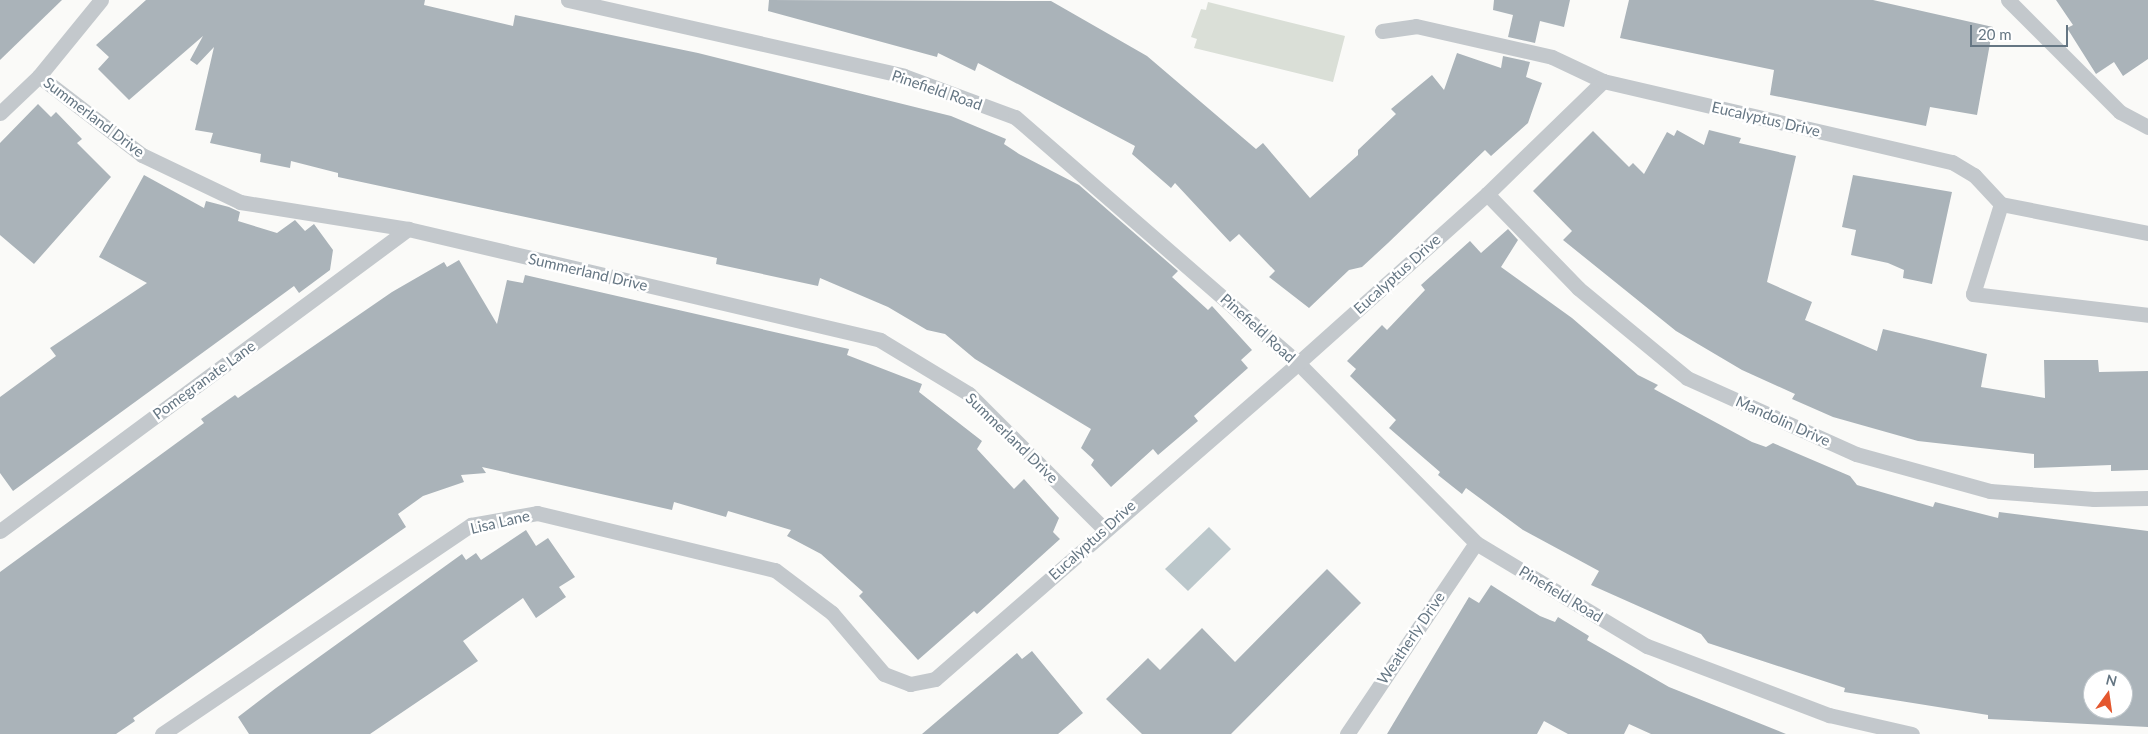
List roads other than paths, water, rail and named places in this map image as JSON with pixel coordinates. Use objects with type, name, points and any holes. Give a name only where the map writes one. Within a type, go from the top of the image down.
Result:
[{"type":"lane","points":[[0,113],[39,76],[101,0]]},
{"type":"lane","name":"Pinefield Road","points":[[568,0],[904,76],[1015,117],[1298,363],[1476,543],[1647,646],[1829,715],[1912,734]]},
{"type":"lane","points":[[2008,0],[2120,112],[2148,127]]},
{"type":"lane","points":[[1382,31],[1416,26],[1552,57],[1603,81]]},
{"type":"lane","name":"Summerland Drive","points":[[39,76],[142,155],[240,202],[408,229],[880,340],[969,394],[1104,529]]},
{"type":"lane","name":"Eucalyptus Drive","points":[[910,684],[935,679],[958,662],[1104,529],[1298,363],[1487,194],[1603,81],[1952,162],[1974,175],[2001,204]]},
{"type":"lane","name":"Mandolin Drive","points":[[1487,194],[1578,288],[1696,382],[1856,454],[1990,491],[2094,499],[2148,498]]},
{"type":"lane","points":[[2148,233],[2001,204],[1972,294],[2148,315]]},
{"type":"lane","name":"Pomegranate Lane","points":[[0,531],[408,229]]},
{"type":"lane","name":"Lisa Lane","points":[[162,734],[471,525],[536,514],[776,570],[832,613],[884,674],[910,684]]},
{"type":"lane","name":"Weatherly Drive","points":[[1346,734],[1476,543]]}]
